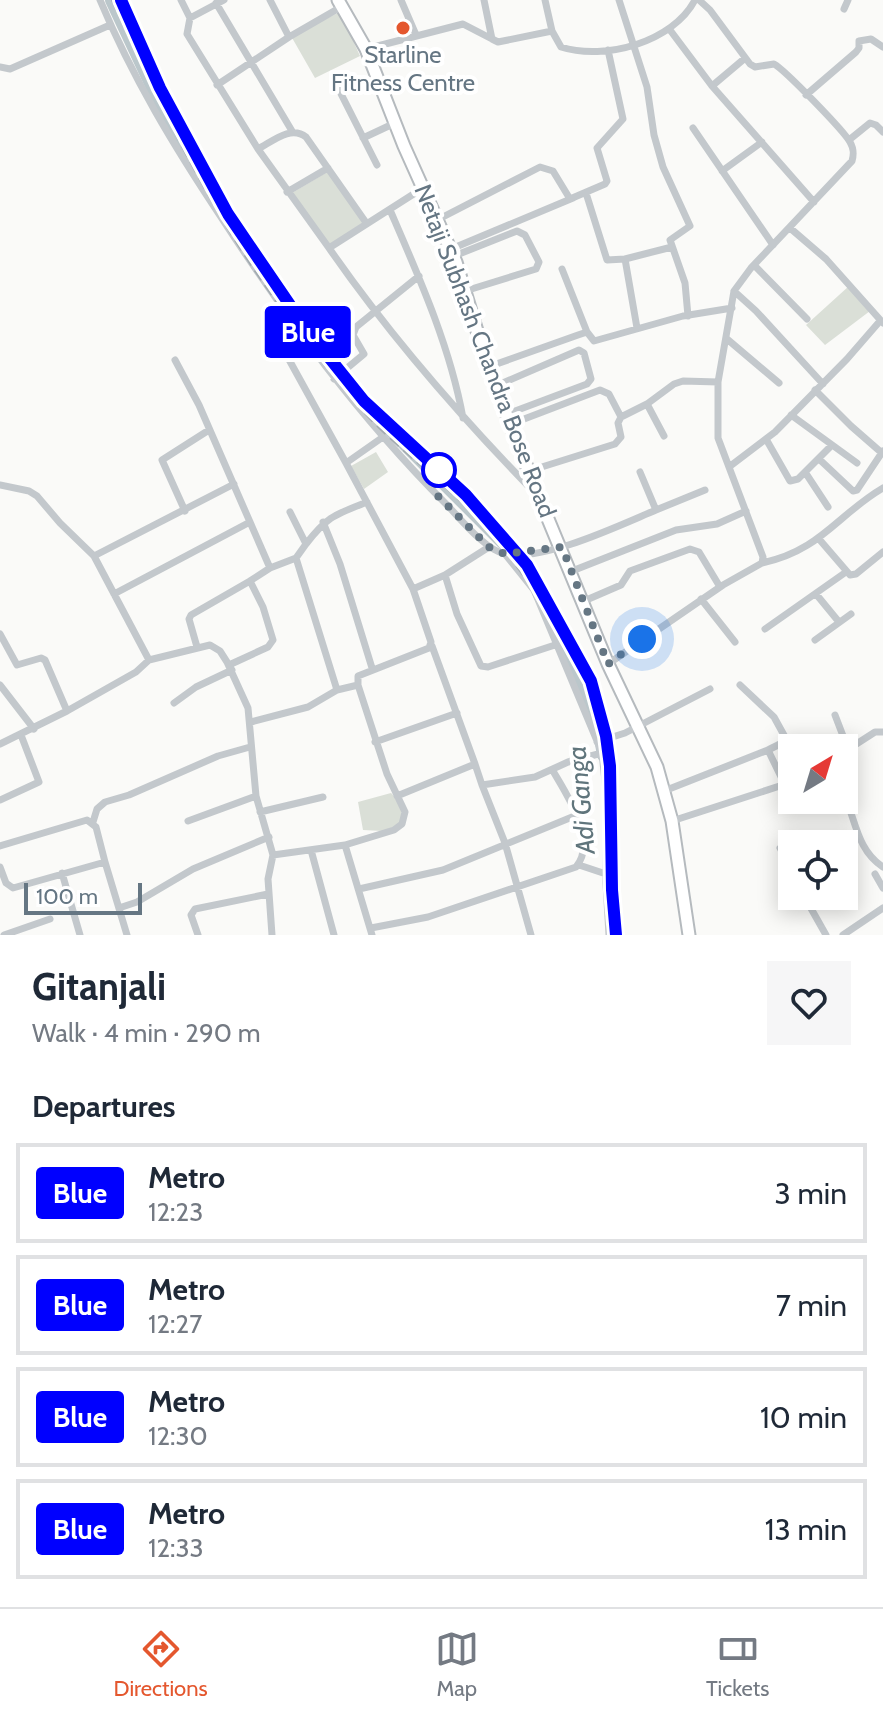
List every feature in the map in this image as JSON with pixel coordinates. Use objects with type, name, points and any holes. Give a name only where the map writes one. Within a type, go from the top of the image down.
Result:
[{"type":"main road","name":"Netaji Subhash Chandra Bose Road","points":[[340,4],[366,49],[452,253],[488,367],[608,664],[639,727],[664,791],[672,821],[689,935]]},
{"type":"street","points":[[100,0],[125,57],[183,160],[261,278],[383,437],[489,547],[509,554],[562,547],[705,490]]},
{"type":"street","points":[[181,0],[190,18],[187,34],[287,192],[373,311],[463,419],[541,500]]},
{"type":"street","points":[[270,0],[289,37]]},
{"type":"street","points":[[401,0],[416,35]]},
{"type":"street","points":[[484,0],[492,39]]},
{"type":"street","points":[[545,0],[552,31],[561,47],[584,52],[608,50],[657,37],[670,30],[697,0],[710,10],[744,59],[755,67],[776,65],[849,140],[853,150],[852,161],[754,265],[734,291],[718,382],[718,438],[763,557],[762,563]]},
{"type":"street","points":[[619,0],[634,43],[663,167],[690,226],[670,240],[685,283],[688,316]]},
{"type":"street","points":[[844,9],[848,0]]},
{"type":"street","points":[[190,18],[220,2],[250,63],[292,131]]},
{"type":"street","points":[[217,85],[340,4]]},
{"type":"street","points":[[366,49],[463,24],[498,42],[552,31]]},
{"type":"street","points":[[0,67],[10,69],[110,25]]},
{"type":"street","points":[[670,30],[712,86],[814,202]]},
{"type":"street","points":[[806,95],[856,52],[859,41],[871,39],[883,47]]},
{"type":"street","points":[[452,253],[607,181],[597,148],[623,119],[608,50]]},
{"type":"street","points":[[712,86],[744,59]]},
{"type":"street","points":[[333,78],[377,165]]},
{"type":"street","points":[[363,138],[395,123]]},
{"type":"street","points":[[849,140],[870,123],[883,132]]},
{"type":"street","points":[[693,128],[773,245]]},
{"type":"street","points":[[258,149],[292,131],[299,132],[306,137],[367,224]]},
{"type":"street","points":[[722,171],[762,142]]},
{"type":"street","points":[[437,220],[540,167],[553,171],[570,199],[573,198]]},
{"type":"street","points":[[287,192],[328,168]]},
{"type":"street","points":[[329,248],[423,188]]},
{"type":"street","points":[[586,193],[607,260],[625,259],[672,247]]},
{"type":"street","points":[[390,210],[419,276],[457,386],[463,419]]},
{"type":"street","points":[[729,467],[766,439],[881,322],[834,268],[790,228]]},
{"type":"street","points":[[452,253],[517,231],[525,235],[539,262],[536,269],[465,291]]},
{"type":"street","points":[[625,259],[637,328]]},
{"type":"street","points":[[754,265],[807,319]]},
{"type":"street","points":[[562,269],[587,332],[594,341],[637,328],[732,308]]},
{"type":"street","points":[[338,376],[364,354],[353,331],[373,311],[419,276]]},
{"type":"street","points":[[734,291],[823,384]]},
{"type":"street","points":[[271,327],[413,589],[505,843],[531,935]]},
{"type":"street","points":[[488,367],[587,332]]},
{"type":"street","points":[[569,338],[574,352]]},
{"type":"street","points":[[727,339],[779,383]]},
{"type":"street","points":[[539,349],[545,365]]},
{"type":"street","points":[[496,386],[579,350],[584,353],[590,382],[509,419]]},
{"type":"street","points":[[175,360],[199,405],[270,568]]},
{"type":"street","points":[[529,471],[615,444],[621,437],[618,423],[621,417],[647,404],[674,384],[683,381],[718,382]]},
{"type":"street","points":[[509,419],[600,390],[609,394],[621,417]]},
{"type":"street","points":[[815,390],[882,452],[857,490],[853,491],[819,459]]},
{"type":"street","points":[[647,404],[664,436]]},
{"type":"street","points":[[791,415],[857,463]]},
{"type":"street","points":[[185,511],[162,460],[209,430]]},
{"type":"street","points":[[346,463],[383,437]]},
{"type":"street","points":[[766,439],[790,481],[798,479],[831,446]]},
{"type":"street","points":[[640,472],[656,510]]},
{"type":"street","points":[[805,472],[828,507]]},
{"type":"street","points":[[94,556],[234,484]]},
{"type":"street","points":[[0,485],[29,491],[37,496],[94,556],[149,660]]},
{"type":"street","points":[[608,664],[720,587],[762,563],[782,558],[819,539],[883,488]]},
{"type":"street","points":[[197,647],[189,619],[191,615],[270,568],[296,558],[323,522],[332,515],[367,502]]},
{"type":"street","points":[[572,571],[676,530],[717,524],[746,511]]},
{"type":"street","points":[[290,512],[306,544]]},
{"type":"street","points":[[114,594],[250,522]]},
{"type":"street","points":[[323,522],[340,564],[372,668]]},
{"type":"street","points":[[819,539],[846,572],[856,574],[883,552]]},
{"type":"street","points":[[413,589],[445,575],[489,547]]},
{"type":"street","points":[[584,601],[621,585],[630,571],[690,549],[699,552],[720,587]]},
{"type":"street","points":[[509,554],[534,590],[602,753],[607,801],[609,935]]},
{"type":"street","points":[[296,558],[337,690]]},
{"type":"street","points":[[876,558],[883,567]]},
{"type":"street","points":[[765,629],[846,572]]},
{"type":"street","points":[[445,575],[457,614],[481,666],[488,667],[558,644]]},
{"type":"street","points":[[174,703],[196,687],[268,647],[273,640],[263,607],[250,581]]},
{"type":"street","points":[[816,594],[839,622]]},
{"type":"street","points":[[701,599],[735,642]]},
{"type":"street","points":[[815,640],[851,614]]},
{"type":"street","points":[[0,634],[17,665],[41,658],[45,660],[67,711]]},
{"type":"street","points":[[273,855],[345,845],[394,830],[402,824],[405,812],[375,742],[358,676],[432,646]]},
{"type":"street","points":[[0,744],[67,711],[136,672],[149,660],[197,647],[216,647],[230,668],[251,722],[250,747],[256,796],[273,855],[268,879],[272,935]]},
{"type":"street","points":[[0,685],[34,729]]},
{"type":"street","points":[[251,722],[308,707],[337,690],[358,685]]},
{"type":"street","points":[[664,791],[782,743],[785,737],[774,717],[740,685]]},
{"type":"street","points":[[597,742],[639,727],[710,689]]},
{"type":"street","points":[[375,742],[457,713]]},
{"type":"street","points":[[835,715],[841,734]]},
{"type":"street","points":[[858,743],[875,732],[883,732]]},
{"type":"street","points":[[0,800],[39,782],[21,735]]},
{"type":"street","points":[[127,935],[93,822],[97,809],[105,802],[147,788],[199,763],[250,747]]},
{"type":"street","points":[[768,750],[778,766]]},
{"type":"street","points":[[482,785],[535,777],[568,762],[602,753]]},
{"type":"street","points":[[397,796],[475,764]]},
{"type":"street","points":[[553,771],[577,815],[584,851],[579,865]]},
{"type":"street","points":[[672,821],[778,787]]},
{"type":"street","points":[[188,821],[256,796]]},
{"type":"street","points":[[260,812],[323,797]]},
{"type":"street","points":[[851,814],[864,850],[871,860],[883,867]]},
{"type":"street","points":[[359,889],[443,870],[577,815]]},
{"type":"street","points":[[0,846],[87,820],[93,822]]},
{"type":"street","points":[[119,908],[137,902],[193,869],[269,837]]},
{"type":"street","points":[[345,845],[371,932],[428,917],[579,865],[606,874]]},
{"type":"street","points":[[311,850],[334,935]]},
{"type":"street","points":[[0,867],[4,888],[13,888],[105,862]]},
{"type":"street","points":[[62,873],[80,935]]},
{"type":"street","points":[[875,874],[883,888]]},
{"type":"street","points":[[198,935],[191,915],[195,909],[268,894]]},
{"type":"street","points":[[843,935],[883,908]]},
{"type":"street","points":[[812,910],[826,935]]},
{"type":"street","points":[[4,935],[50,919]]},
{"type":"shaded area","points":[[340,12],[360,56],[315,78],[291,36]]},
{"type":"shaded area","points":[[329,171],[364,224],[329,246],[292,193]]},
{"type":"shaded area","points":[[849,286],[870,311],[825,345],[806,325]]},
{"type":"shaded area","points":[[376,452],[388,472],[364,489],[351,466]]},
{"type":"shaded area","points":[[391,793],[401,803],[402,824],[383,831],[363,830],[358,802]]},
{"type":"waterway","name":"Adi Ganga","points":[[112,0],[156,94],[290,311],[362,401],[505,544],[537,588],[584,687],[599,727],[604,755]]},
{"type":"railway","points":[[112,0],[191,164],[267,289],[367,416],[458,499],[496,540],[530,585],[559,633],[583,683],[594,713],[600,744],[604,775],[608,935]]},
{"type":"metro line","name":"Blue","points":[[121,0],[160,88],[228,214],[307,330],[364,401],[466,495],[527,565],[561,624],[591,681],[606,736],[612,792],[612,890],[616,935]]},
{"type":"place","name":"Starline Fitness Centre","points":[[403,28]]},
{"type":"route","points":[[439,470],[434,492],[489,547],[506,554],[562,547],[608,664],[642,639]]}]
